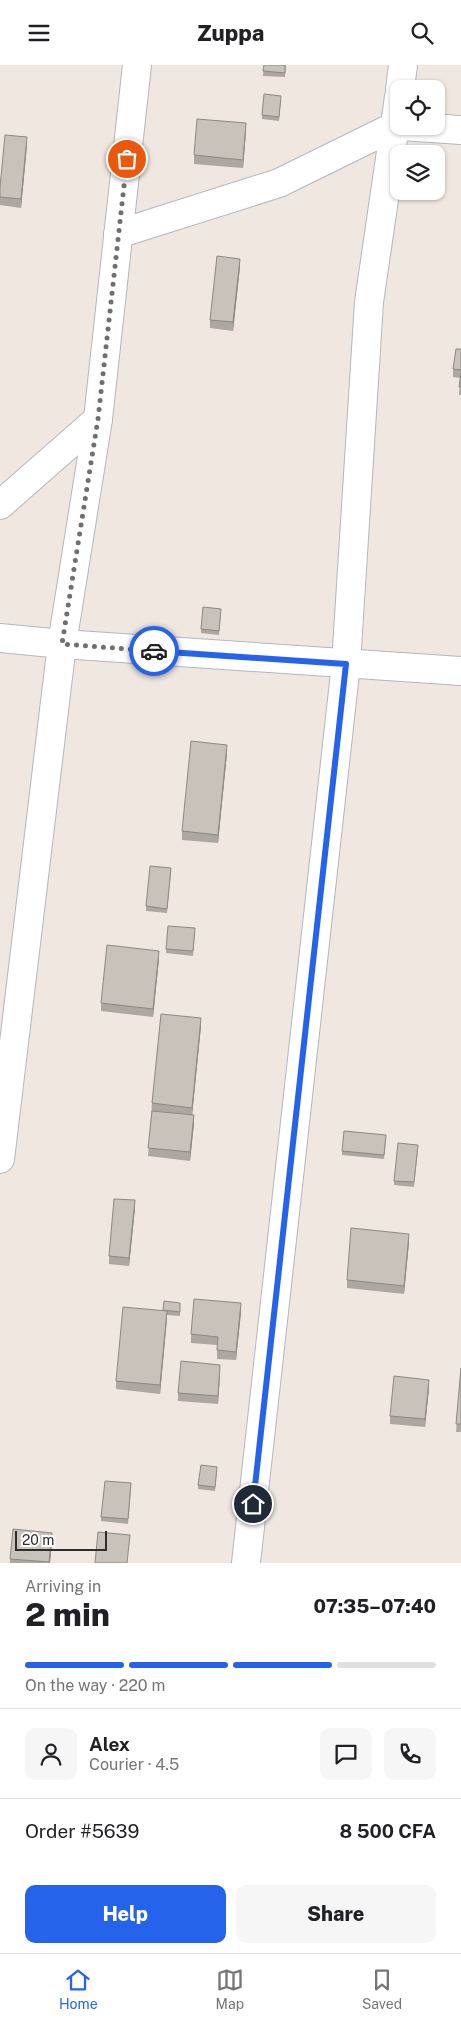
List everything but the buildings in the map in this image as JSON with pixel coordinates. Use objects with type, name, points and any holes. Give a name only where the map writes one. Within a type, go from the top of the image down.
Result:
[{"type":"street","points":[[0,1159],[62,644],[98,419],[137,65]]},
{"type":"street","points":[[401,80],[403,65]]},
{"type":"street","points":[[445,129],[461,130]]},
{"type":"street","points":[[118,235],[279,183],[390,130]]},
{"type":"street","points":[[246,1563],[346,664],[369,303],[397,135]]},
{"type":"street","points":[[0,505],[98,419]]},
{"type":"street","points":[[0,638],[62,644],[461,671]]},
{"type":"way so far","points":[[127,159],[98,419],[62,644],[154,651]]},
{"type":"route","points":[[154,651],[346,664],[253,1504]]}]
